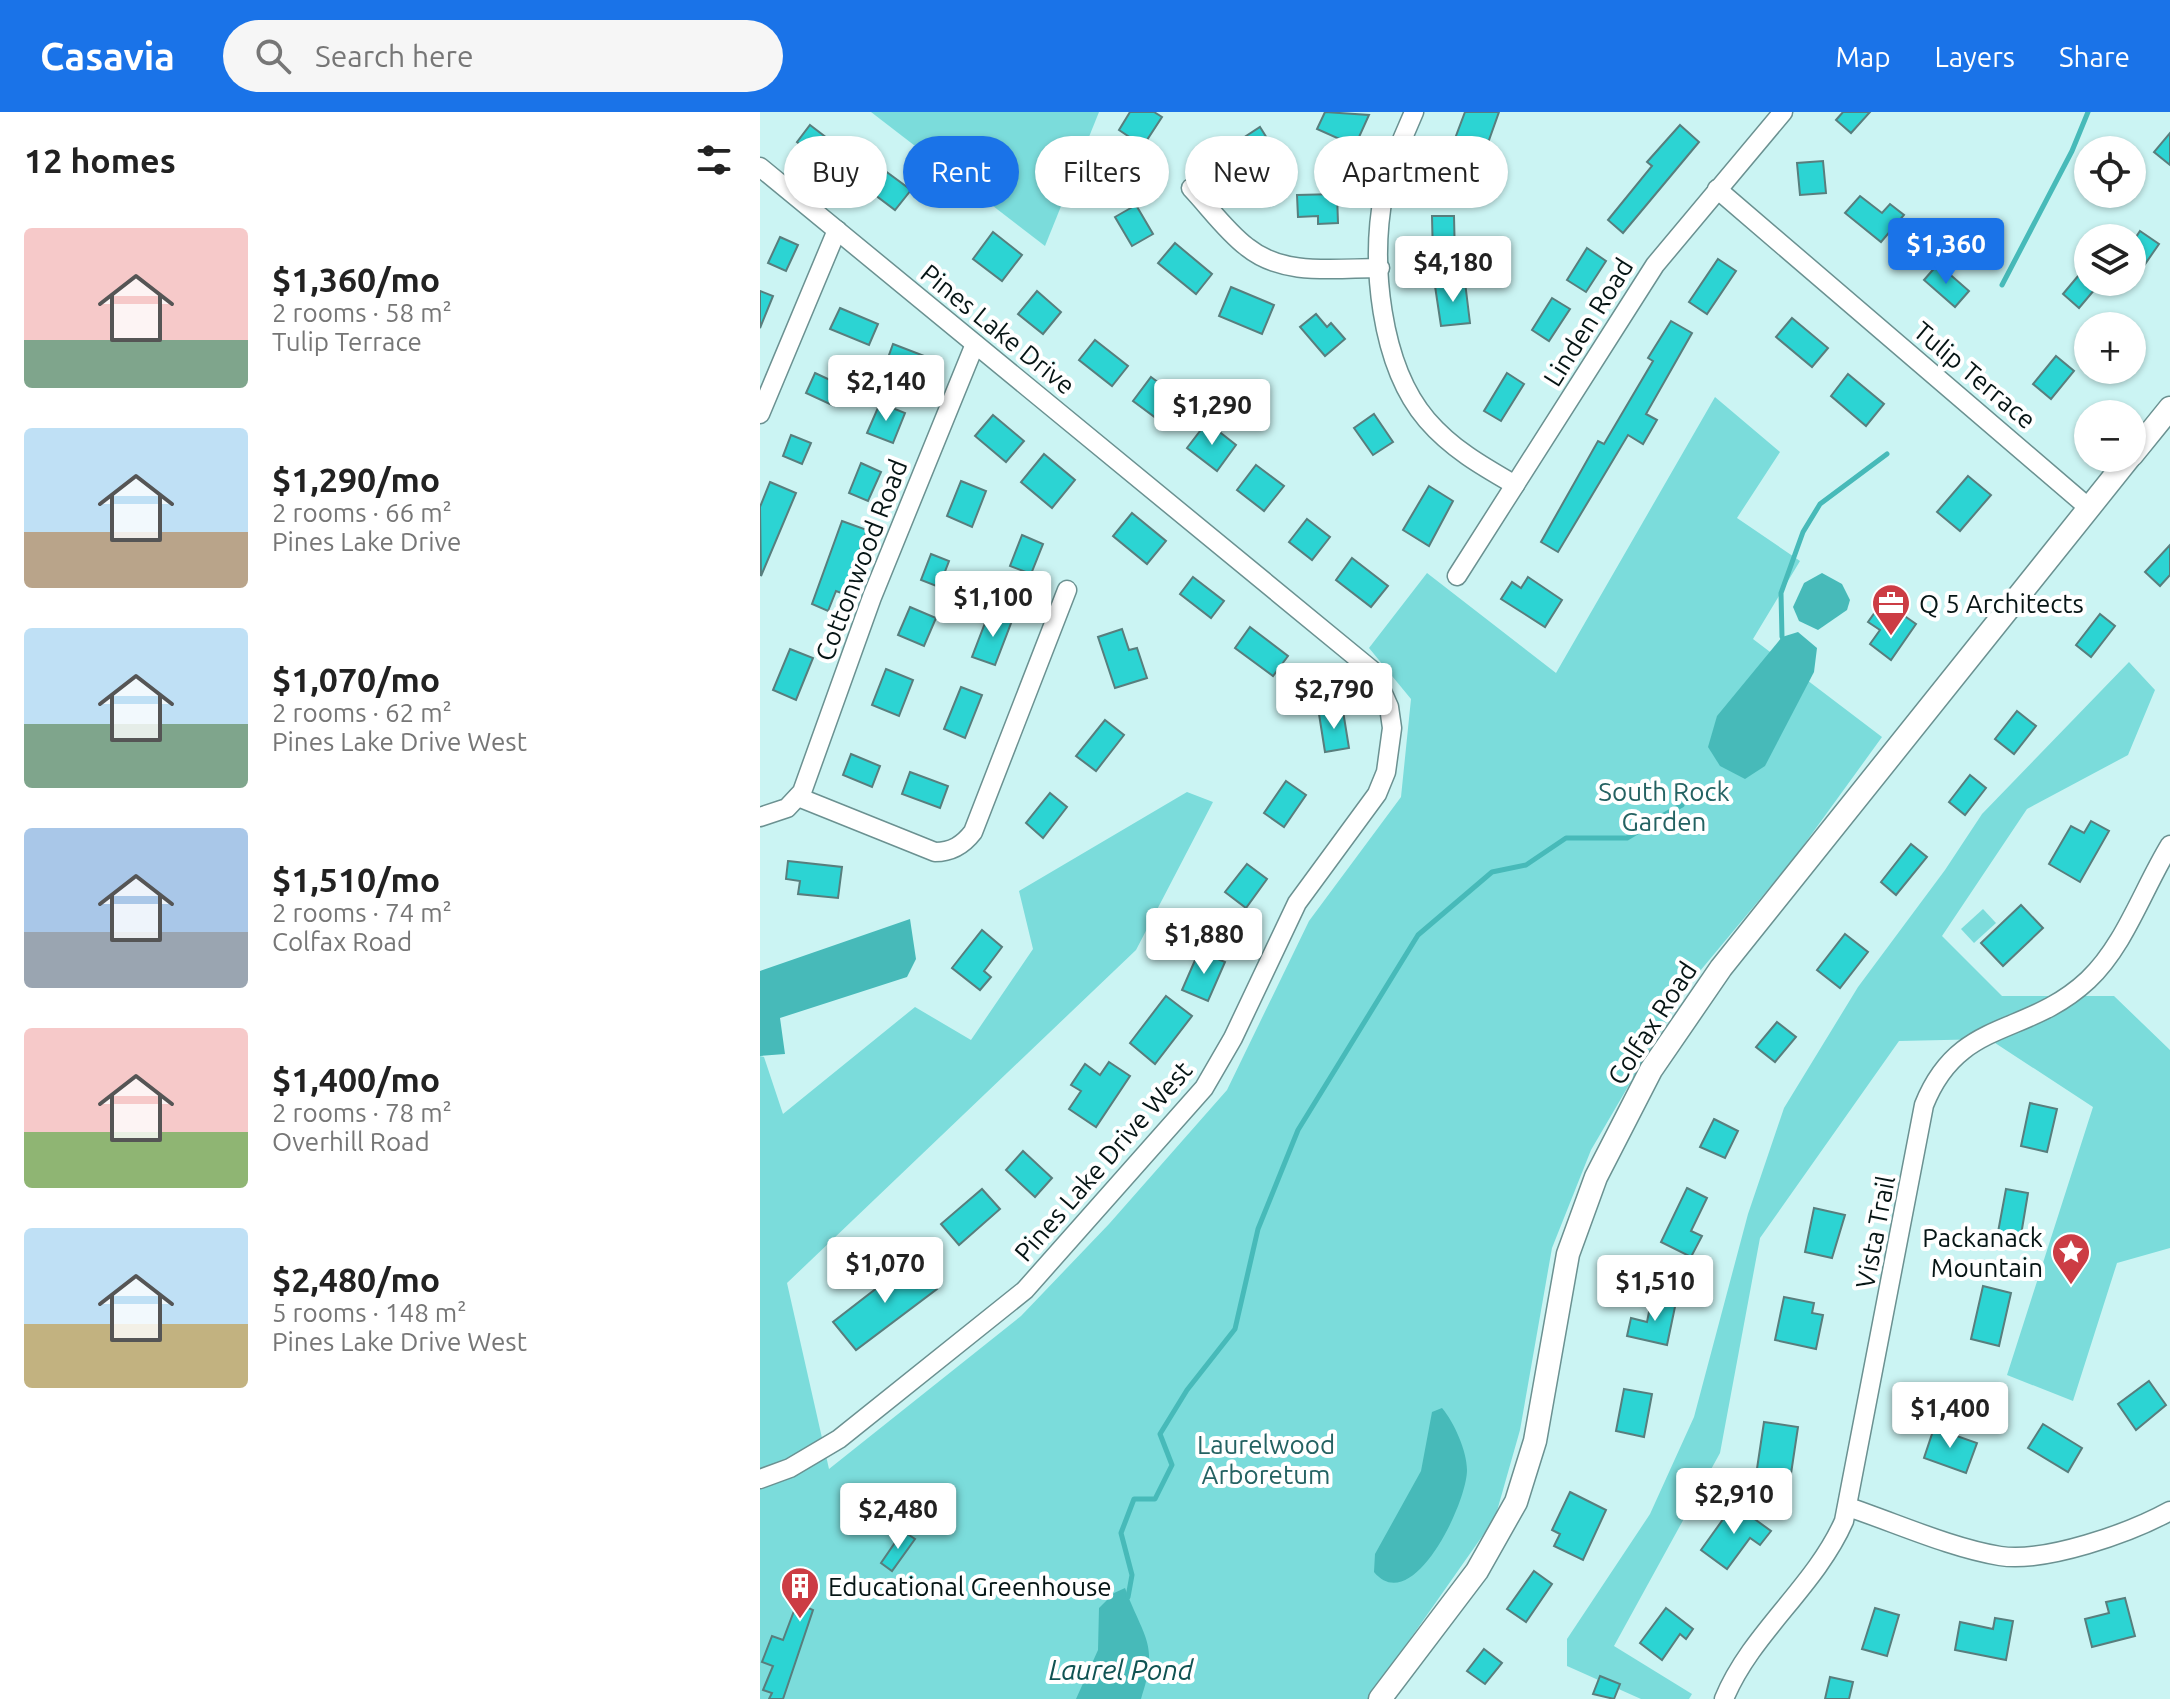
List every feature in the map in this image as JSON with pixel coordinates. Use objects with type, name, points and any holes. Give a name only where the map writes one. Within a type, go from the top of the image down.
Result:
[{"type":"main road","name":"Colfax Road","points":[[2146,438],[2170,408]]},
{"type":"main road","name":"Colfax Road","points":[[1380,1699],[1477,1571],[1516,1502],[1535,1441],[1568,1254],[1596,1177],[1651,1070],[1721,968],[2118,472]]},
{"type":"street","points":[[1414,112],[1385,192],[1380,268],[1391,352],[1415,404],[1455,447],[1515,485]]},
{"type":"street","name":"Linden Road","points":[[1457,576],[1637,291],[1717,189],[1783,112]]},
{"type":"street","name":"Pines Lake Drive","points":[[760,167],[1203,531]]},
{"type":"street","name":"Tulip Terrace","points":[[1717,189],[2089,508]]},
{"type":"street","points":[[1210,208],[1246,247],[1262,257],[1302,269],[1380,268]]},
{"type":"street","points":[[760,414],[837,230]]},
{"type":"street","name":"Cottonwood Road","points":[[798,797],[872,597],[975,344]]},
{"type":"street","name":"Pines Lake Drive West","points":[[760,1479],[790,1468],[839,1439],[1025,1290],[1096,1215],[1204,1088],[1233,1038],[1297,903],[1377,794],[1386,772],[1392,728],[1386,698],[1373,671],[1203,531]]},
{"type":"street","points":[[760,817],[787,808],[798,797],[935,852],[956,848],[966,841],[985,801],[1067,590]]},
{"type":"street","name":"Vista Trail","points":[[1724,1699],[1741,1667],[1823,1561],[1848,1507],[1924,1105],[1931,1088],[1941,1071],[1970,1043],[1987,1033],[2026,1022],[2048,1010],[2089,979],[2106,960],[2170,845]]},
{"type":"street","points":[[1848,1507],[1983,1552],[2023,1557],[2133,1528],[2170,1511]]},
{"type":"green space","points":[[871,112],[1099,112],[1089,136],[1035,136],[1035,208],[1060,208],[1045,246],[996,208],[1019,208],[1019,136],[903,137]]},
{"type":"green space","name":"Laurelwood Arboretum","points":[[1715,397],[1780,452],[1737,518],[1800,561],[1753,639],[1882,737],[1795,857],[1685,989],[1591,1150],[1552,1248],[1520,1430],[1495,1518],[1368,1699],[760,1699],[760,1056],[764,1057],[783,1114],[915,1007],[971,1040],[1033,949],[1019,891],[1187,792],[1213,802],[1136,950],[787,1283],[829,1469],[1021,1316],[1109,1224],[1227,1090],[1309,921],[1401,797],[1411,699],[1369,648],[1427,573],[1556,673]]},
{"type":"green space","points":[[2129,662],[2155,690],[2128,755],[2027,809],[1942,936],[2002,996],[2114,996],[2170,1050],[2170,1248],[2117,1263],[2073,1401],[2007,1375],[2093,1107],[1989,1039],[1899,1041],[1760,1238],[1720,1453],[1614,1646],[1692,1694],[1689,1699],[1641,1699],[1567,1666],[1567,1639],[1650,1514],[1694,1417],[1748,1214],[1784,1108],[1858,987],[1945,870],[1982,814]]},
{"type":"green space","points":[[1983,909],[1996,923],[1974,943],[1961,929]]},
{"type":"water","points":[[1822,573],[1842,584],[1850,600],[1847,610],[1818,630],[1799,621],[1793,607],[1804,583]]},
{"type":"water","points":[[1798,632],[1817,648],[1814,672],[1765,766],[1745,779],[1720,766],[1708,747],[1717,716],[1782,637]]},
{"type":"water","points":[[910,919],[916,959],[907,977],[780,1018],[785,1054],[760,1056],[760,971]]},
{"type":"water","points":[[1442,1408],[1465,1454],[1465,1486],[1448,1529],[1435,1551],[1420,1569],[1405,1580],[1389,1582],[1374,1572],[1375,1554],[1421,1471],[1432,1412]]},
{"type":"water","name":"Laurel Pond","points":[[1125,1588],[1149,1653],[1147,1680],[1141,1699],[1076,1699],[1098,1650],[1099,1608],[1114,1593]]},
{"type":"building","points":[[1130,112],[1154,112],[1162,117],[1150,136],[1128,136],[1119,130]]},
{"type":"building","points":[[1325,112],[1369,115],[1360,136],[1333,136],[1317,129]]},
{"type":"building","points":[[1465,112],[1499,112],[1490,136],[1456,136]]},
{"type":"building","points":[[1843,112],[1870,112],[1851,133],[1836,120]]},
{"type":"building","points":[[810,125],[824,136],[802,136]]},
{"type":"building","points":[[1680,125],[1699,142],[1623,233],[1608,220],[1652,166],[1647,162]]},
{"type":"building","points":[[1260,127],[1266,136],[1246,136]]},
{"type":"building","points":[[2170,133],[2170,165],[2154,152]]},
{"type":"building","points":[[1823,161],[1826,193],[1800,195],[1797,163]]},
{"type":"building","points":[[887,172],[903,184],[903,200],[895,210],[887,204]]},
{"type":"building","points":[[1298,195],[1314,195],[1314,208],[1337,208],[1338,223],[1318,224],[1318,216],[1298,217]]},
{"type":"building","points":[[1860,196],[1882,213],[1890,204],[1904,215],[1881,242],[1845,213]]},
{"type":"building","points":[[1131,208],[1138,208],[1153,234],[1132,246],[1115,217]]},
{"type":"building","points":[[1432,216],[1454,216],[1455,258],[1433,259]]},
{"type":"building","points":[[993,232],[1022,255],[1002,281],[973,259]]},
{"type":"building","points":[[2146,235],[2159,244],[2146,263]]},
{"type":"building","points":[[780,237],[798,245],[786,271],[768,263]]},
{"type":"building","points":[[1175,243],[1212,274],[1196,294],[1158,263]]},
{"type":"building","points":[[1587,248],[1606,261],[1586,292],[1567,280]]},
{"type":"building","points":[[1718,259],[1736,271],[1707,314],[1689,302]]},
{"type":"building","points":[[1938,264],[1969,291],[1955,307],[1924,280]]},
{"type":"building","points":[[2074,281],[2074,296],[2089,296],[2079,308],[2063,294]]},
{"type":"building","points":[[1465,282],[1470,323],[1441,326],[1435,286]]},
{"type":"building","points":[[1231,287],[1274,305],[1262,334],[1219,316]]},
{"type":"building","points":[[760,291],[773,296],[760,328]]},
{"type":"building","points":[[1037,291],[1061,312],[1043,334],[1018,314]]},
{"type":"building","points":[[1552,298],[1570,309],[1549,341],[1532,330]]},
{"type":"building","points":[[840,308],[878,324],[869,345],[830,329]]},
{"type":"building","points":[[1316,314],[1327,327],[1331,323],[1345,339],[1325,356],[1300,327]]},
{"type":"building","points":[[1792,318],[1828,348],[1812,367],[1776,337]]},
{"type":"building","points":[[1671,321],[1692,333],[1646,414],[1657,420],[1643,444],[1628,435],[1558,552],[1541,542],[1598,441],[1604,444],[1653,361],[1648,358]]},
{"type":"building","points":[[1095,340],[1128,366],[1112,386],[1079,360]]},
{"type":"building","points":[[893,344],[940,362],[931,384],[885,366]]},
{"type":"building","points":[[2056,356],[2074,371],[2051,399],[2033,384]]},
{"type":"building","points":[[815,373],[843,386],[834,406],[806,393]]},
{"type":"building","points":[[1507,373],[1524,384],[1501,421],[1484,411]]},
{"type":"building","points":[[1848,374],[1884,404],[1866,426],[1831,396]]},
{"type":"building","points":[[1151,377],[1182,400],[1164,424],[1133,401]]},
{"type":"building","points":[[880,403],[905,413],[893,443],[867,433]]},
{"type":"building","points":[[1374,414],[1393,442],[1373,455],[1354,428]]},
{"type":"building","points":[[993,415],[1024,441],[1006,462],[975,436]]},
{"type":"building","points":[[1207,422],[1236,445],[1217,471],[1187,448]]},
{"type":"building","points":[[791,435],[811,443],[802,464],[783,456]]},
{"type":"building","points":[[1044,454],[1075,480],[1052,508],[1021,482]]},
{"type":"building","points":[[861,463],[881,472],[868,501],[849,493]]},
{"type":"building","points":[[1256,465],[1284,486],[1264,511],[1237,490]]},
{"type":"building","points":[[1968,476],[1991,495],[1960,531],[1937,512]]},
{"type":"building","points":[[961,481],[986,491],[972,527],[947,516]]},
{"type":"building","points":[[770,482],[796,493],[761,576],[760,507]]},
{"type":"building","points":[[1429,486],[1453,501],[1429,546],[1403,530]]},
{"type":"building","points":[[1132,513],[1166,541],[1147,564],[1113,536]]},
{"type":"building","points":[[1307,519],[1330,537],[1312,560],[1289,542]]},
{"type":"building","points":[[842,521],[867,530],[844,594],[836,591],[828,611],[812,604]]},
{"type":"building","points":[[1022,535],[1043,544],[1031,574],[1010,566]]},
{"type":"building","points":[[2170,545],[2170,575],[2160,586],[2145,572]]},
{"type":"building","points":[[931,554],[949,561],[939,587],[921,580]]},
{"type":"building","points":[[1352,558],[1388,586],[1371,607],[1336,580]]},
{"type":"building","points":[[1193,577],[1224,601],[1211,618],[1180,594]]},
{"type":"building","points":[[1528,577],[1562,600],[1545,627],[1501,599],[1512,582],[1521,588]]},
{"type":"building","name":"Q 5 Architects","points":[[1883,601],[1916,624],[1891,660],[1870,644],[1880,630],[1868,622]]},
{"type":"building","points":[[910,607],[936,618],[924,646],[898,635]]},
{"type":"building","points":[[995,611],[1013,618],[995,665],[972,657],[985,623],[990,625]]},
{"type":"building","points":[[2100,614],[2115,626],[2091,657],[2076,645]]},
{"type":"building","points":[[1250,627],[1288,656],[1273,676],[1235,648]]},
{"type":"building","points":[[1122,629],[1129,650],[1137,648],[1147,678],[1115,688],[1098,637]]},
{"type":"building","points":[[790,649],[813,658],[796,700],[773,690]]},
{"type":"building","points":[[886,669],[913,680],[899,716],[872,705]]},
{"type":"building","points":[[961,687],[982,695],[965,738],[944,729]]},
{"type":"building","points":[[1343,711],[1349,748],[1325,752],[1319,714]]},
{"type":"building","points":[[2017,711],[2036,726],[2014,754],[1995,739]]},
{"type":"building","points":[[1105,720],[1124,735],[1096,771],[1076,756]]},
{"type":"building","points":[[851,754],[880,766],[872,787],[843,775]]},
{"type":"building","points":[[910,772],[948,786],[940,808],[902,794]]},
{"type":"building","points":[[1970,775],[1986,788],[1965,815],[1949,802]]},
{"type":"building","points":[[1286,781],[1306,795],[1284,827],[1264,813]]},
{"type":"building","points":[[1050,793],[1067,807],[1043,838],[1026,823]]},
{"type":"building","points":[[2091,821],[2109,831],[2080,882],[2049,864],[2071,826],[2084,833]]},
{"type":"building","points":[[1911,844],[1927,857],[1896,895],[1881,882]]},
{"type":"building","points":[[788,861],[842,867],[838,898],[798,894],[800,881],[786,879]]},
{"type":"building","points":[[1247,864],[1267,879],[1246,908],[1225,892]]},
{"type":"building","points":[[2021,905],[2043,928],[2003,966],[1981,943]]},
{"type":"building","points":[[982,930],[1002,947],[984,971],[991,977],[980,990],[952,968]]},
{"type":"building","points":[[1845,934],[1868,952],[1840,988],[1817,970]]},
{"type":"building","points":[[1199,951],[1225,962],[1208,1001],[1182,990]]},
{"type":"building","points":[[1166,996],[1192,1016],[1155,1064],[1130,1043]]},
{"type":"building","points":[[1777,1022],[1796,1037],[1775,1062],[1756,1047]]},
{"type":"building","points":[[1109,1062],[1130,1076],[1096,1127],[1069,1109],[1081,1091],[1071,1085],[1085,1064],[1100,1075]]},
{"type":"building","points":[[2030,1103],[2057,1109],[2047,1152],[2021,1146]]},
{"type":"building","points":[[1714,1119],[1738,1131],[1725,1158],[1700,1147]]},
{"type":"building","points":[[1023,1151],[1052,1178],[1035,1197],[1006,1170]]},
{"type":"building","points":[[1687,1188],[1707,1198],[1691,1231],[1702,1236],[1691,1257],[1661,1242]]},
{"type":"building","points":[[982,1189],[1000,1209],[959,1245],[941,1224]]},
{"type":"building","points":[[2006,1189],[2028,1193],[2019,1247],[1996,1243]]},
{"type":"building","points":[[1814,1208],[1845,1215],[1832,1258],[1805,1252]]},
{"type":"building","points":[[913,1260],[937,1289],[856,1350],[833,1322]]},
{"type":"building","points":[[1983,1286],[2011,1293],[1999,1346],[1971,1339]]},
{"type":"building","points":[[1652,1297],[1676,1302],[1667,1345],[1627,1336],[1631,1318],[1647,1322]]},
{"type":"building","points":[[1784,1297],[1814,1303],[1812,1313],[1823,1315],[1816,1349],[1775,1340]]},
{"type":"building","points":[[2149,1381],[2166,1405],[2136,1430],[2118,1404]]},
{"type":"building","points":[[1624,1389],[1652,1394],[1644,1437],[1616,1431]]},
{"type":"building","points":[[1764,1422],[1798,1427],[1789,1487],[1755,1482]]},
{"type":"building","points":[[2043,1424],[2082,1448],[2068,1472],[2028,1448]]},
{"type":"building","points":[[1934,1428],[1977,1443],[1966,1473],[1924,1458]]},
{"type":"building","points":[[1570,1492],[1606,1510],[1583,1560],[1554,1546],[1560,1534],[1552,1530]]},
{"type":"building","points":[[1734,1504],[1771,1531],[1760,1545],[1750,1538],[1727,1569],[1701,1550]]},
{"type":"building","points":[[903,1531],[915,1539],[892,1571],[881,1563]]},
{"type":"building","points":[[1534,1571],[1552,1584],[1526,1622],[1507,1609]]},
{"type":"building","points":[[2125,1598],[2135,1636],[2092,1647],[2085,1619],[2109,1613],[2106,1602]]},
{"type":"building","points":[[797,1603],[813,1610],[783,1699],[769,1699],[772,1693],[763,1690],[773,1666],[762,1662],[772,1636],[783,1640]]},
{"type":"building","points":[[1666,1608],[1693,1629],[1686,1639],[1680,1634],[1662,1660],[1640,1643]]},
{"type":"building","points":[[1875,1608],[1899,1615],[1887,1656],[1862,1649]]},
{"type":"building","points":[[1995,1618],[2013,1621],[2006,1660],[1955,1650],[1960,1622],[1993,1629]]},
{"type":"building","points":[[1484,1649],[1502,1663],[1485,1684],[1467,1671]]},
{"type":"building","points":[[1600,1676],[1620,1684],[1614,1699],[1593,1694]]},
{"type":"building","points":[[1830,1677],[1853,1682],[1849,1699],[1825,1699]]},
{"type":"waterway","points":[[2002,285],[2072,151],[2088,112]]},
{"type":"waterway","points":[[1782,637],[1781,593],[1803,532],[1820,504],[1887,454]]},
{"type":"waterway","points":[[1646,825],[1682,805]]},
{"type":"waterway","points":[[1128,1597],[1132,1575],[1121,1533],[1134,1499],[1155,1499],[1172,1465],[1160,1434],[1187,1390],[1235,1329],[1258,1229],[1298,1130],[1418,935],[1492,872],[1526,865],[1566,838],[1627,838],[1637,832]]},
{"type":"place","name":"Q 5 Architects","points":[[1891,637]]},
{"type":"place","name":"Packanack Mountain","points":[[2071,1286]]},
{"type":"place","name":"Educational Greenhouse","points":[[800,1620]]},
{"type":"park label","name":"South Rock Garden","points":[[1664,806]]}]
